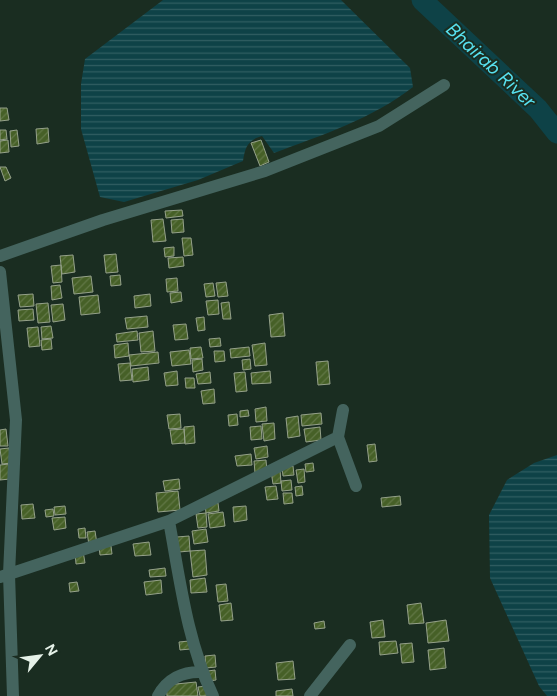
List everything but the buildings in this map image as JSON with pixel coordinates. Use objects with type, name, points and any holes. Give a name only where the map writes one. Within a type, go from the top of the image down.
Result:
[{"type":"street","points":[[0,256],[103,220],[266,171],[379,126],[444,85]]},
{"type":"street","points":[[0,272],[16,420],[4,575],[12,696]]},
{"type":"street","points":[[343,410],[338,438],[356,486]]},
{"type":"street","points":[[4,575],[169,521],[338,438]]},
{"type":"street","points":[[169,521],[187,618],[202,672],[213,696]]},
{"type":"street","points":[[310,696],[350,645]]},
{"type":"street","points":[[158,696],[167,682],[175,677],[202,672]]},
{"type":"water","points":[[163,0],[341,0],[410,68],[413,87],[364,117],[274,153],[262,136],[257,138],[248,145],[243,161],[198,180],[124,202],[100,197],[81,129],[81,84],[85,59]]},
{"type":"water","points":[[557,455],[557,696],[547,696],[539,686],[490,578],[489,515],[507,480],[534,463]]},
{"type":"waterway","name":"Bhairab River","points":[[422,0],[538,109],[557,133]]}]
